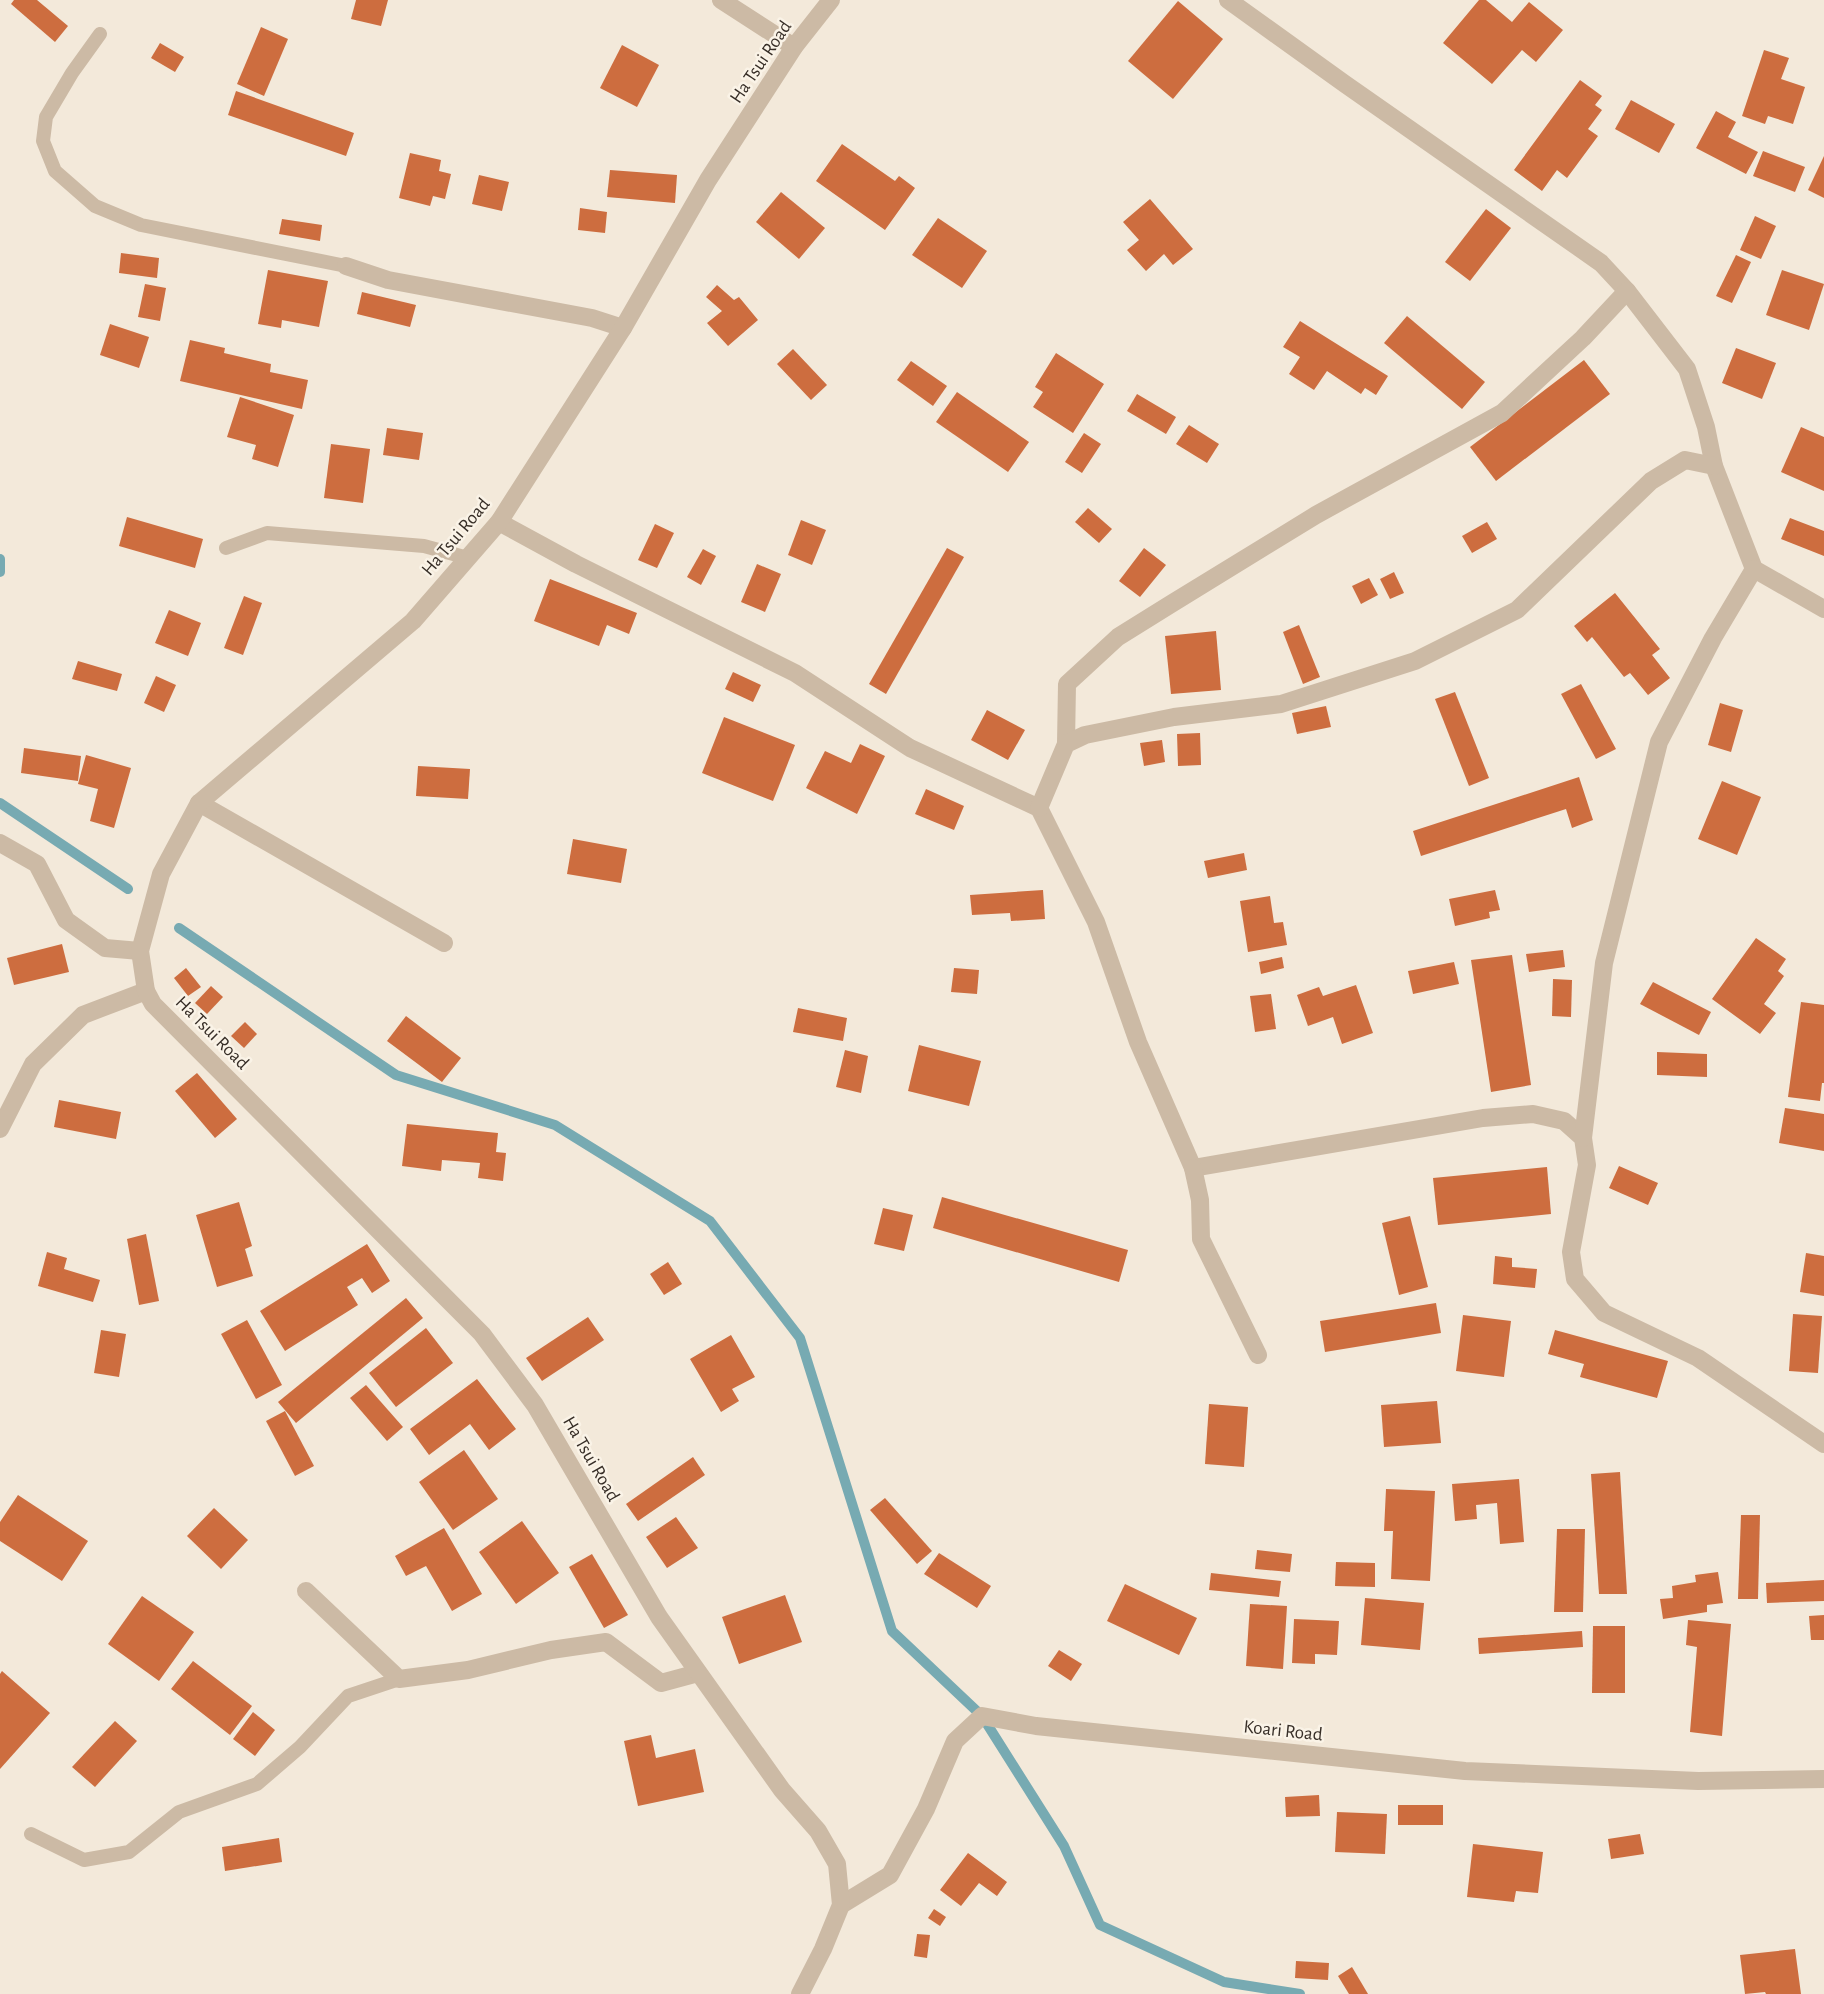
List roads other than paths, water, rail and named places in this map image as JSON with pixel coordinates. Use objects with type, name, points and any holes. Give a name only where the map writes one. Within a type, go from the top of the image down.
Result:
[{"type":"street","points":[[721,0],[794,47]]},
{"type":"street","name":"Ha Tsui Road","points":[[800,1994],[841,1905],[837,1864],[818,1831],[782,1790],[659,1618],[536,1405],[482,1334],[153,1004],[146,991],[140,951],[161,874],[199,803],[413,621],[499,522],[623,328],[708,180],[794,47],[831,0]]},
{"type":"street","points":[[1228,0],[1601,263],[1627,290],[1687,369],[1706,426],[1714,466],[1754,569],[1824,609]]},
{"type":"street","points":[[346,266],[388,280],[592,318],[623,328]]},
{"type":"street","points":[[1040,808],[1066,744],[1067,684],[1118,637],[1316,515],[1502,413],[1583,338],[1627,290]]},
{"type":"street","points":[[1066,744],[1085,735],[1174,717],[1281,704],[1415,661],[1517,610],[1651,481],[1685,460],[1714,466]]},
{"type":"street","points":[[499,522],[576,564],[795,673],[909,748],[1040,808],[1096,922],[1138,1042],[1193,1168],[1200,1200],[1201,1239],[1258,1355]]},
{"type":"street","points":[[1754,569],[1713,638],[1659,742],[1604,963],[1583,1139],[1587,1165],[1571,1252],[1575,1279],[1604,1313],[1698,1357],[1824,1444]]},
{"type":"street","points":[[199,803],[444,943]]},
{"type":"street","points":[[0,843],[37,864],[66,920],[105,948],[140,951]]},
{"type":"street","points":[[0,1129],[33,1064],[83,1015],[146,991]]},
{"type":"street","points":[[1193,1168],[1483,1118],[1533,1114],[1564,1121],[1583,1139]]},
{"type":"street","points":[[306,1591],[399,1679],[468,1670],[551,1650],[606,1643],[662,1683],[698,1673]]},
{"type":"street","name":"Koari Road","points":[[841,1905],[890,1875],[926,1809],[956,1741],[982,1716],[1036,1726],[1465,1771],[1698,1781],[1824,1779]]},
{"type":"lane","points":[[100,34],[72,73],[46,117],[43,141],[55,171],[95,206],[141,225],[346,266]]},
{"type":"lane","points":[[226,548],[267,533],[424,546],[468,558]]},
{"type":"lane","points":[[31,1834],[84,1860],[129,1852],[179,1812],[257,1784],[300,1747],[348,1696],[399,1679]]},
{"type":"waterway","points":[[0,559],[0,572]]},
{"type":"waterway","points":[[0,803],[128,889]]},
{"type":"waterway","points":[[179,928],[396,1075],[555,1125],[710,1221],[800,1338],[892,1631],[982,1716],[1064,1846],[1100,1925],[1224,1982],[1300,1994]]}]
